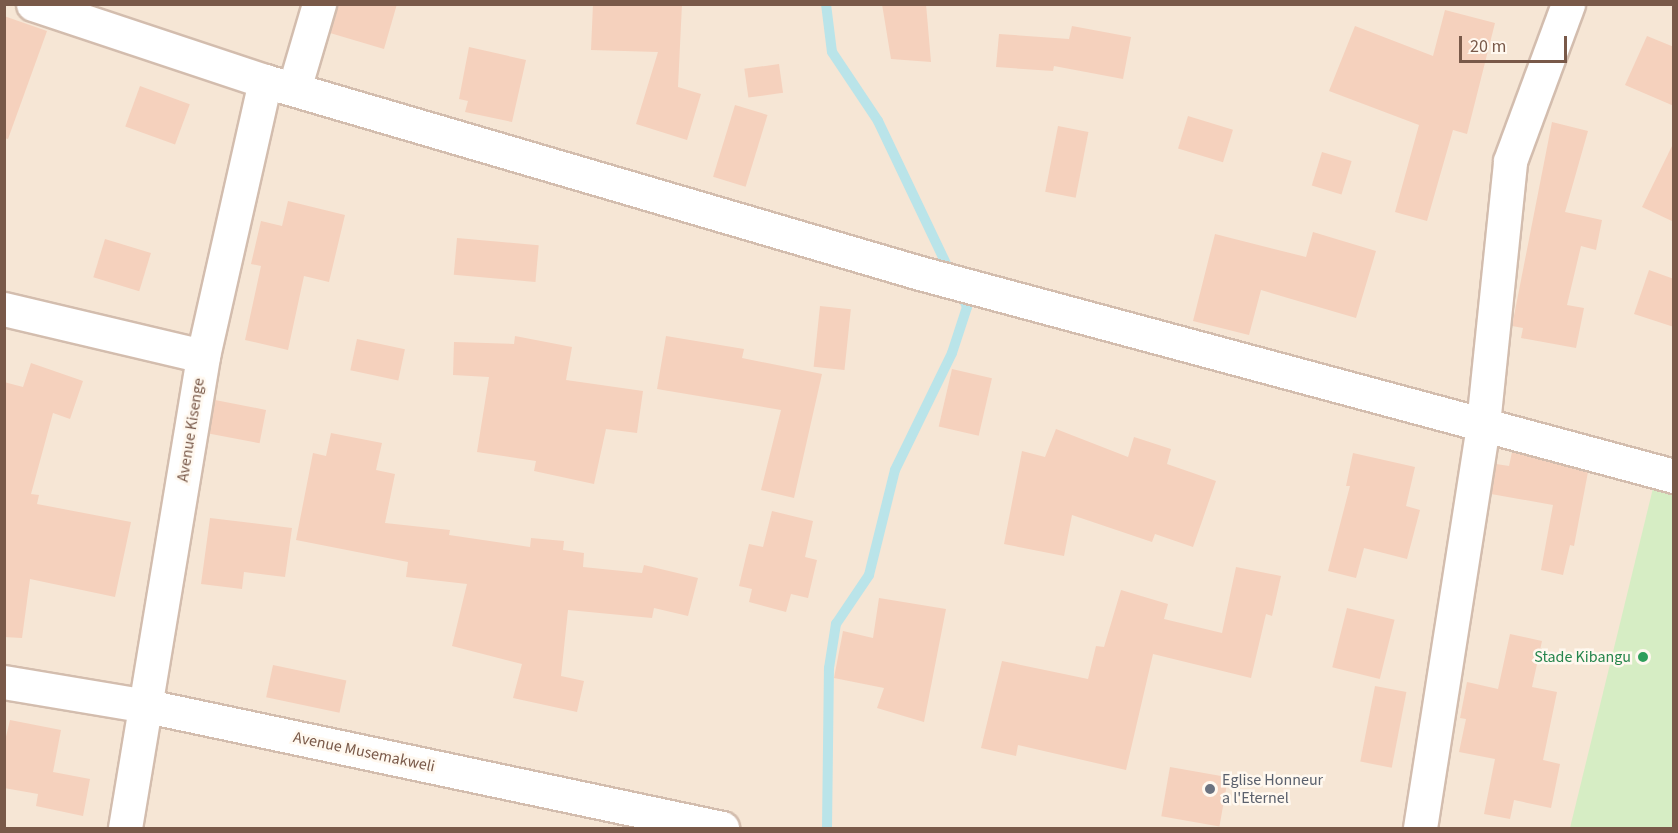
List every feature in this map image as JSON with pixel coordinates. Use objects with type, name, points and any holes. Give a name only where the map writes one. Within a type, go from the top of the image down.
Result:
[{"type":"street","points":[[33,4],[280,85],[920,273],[1674,476]]},
{"type":"street","points":[[203,356],[280,85],[319,4]]},
{"type":"street","points":[[1420,828],[1483,424],[1510,161],[1568,4]]},
{"type":"street","name":"Avenue Kisenge","points":[[4,309],[203,356],[147,706],[125,828]]},
{"type":"street","name":"Avenue Musemakweli","points":[[4,682],[147,706],[722,828]]},
{"type":"shaded area","points":[[5,5],[1673,5],[1673,828],[5,828]]},
{"type":"green space","name":"Stade Kibangu","points":[[1655,480],[1673,486],[1673,828],[1570,828]]},
{"type":"building","points":[[337,4],[397,4],[384,49],[330,33]]},
{"type":"building","points":[[593,4],[682,4],[678,87],[701,94],[687,140],[636,124],[658,52],[591,50]]},
{"type":"building","points":[[882,4],[926,4],[931,62],[891,59]]},
{"type":"building","points":[[1445,10],[1495,23],[1467,134],[1453,130],[1427,221],[1395,212],[1419,125],[1329,91],[1355,26],[1433,56]]},
{"type":"building","points":[[4,16],[47,31],[8,139],[4,138]]},
{"type":"building","points":[[1072,26],[1131,37],[1123,79],[1054,66],[1053,71],[996,67],[999,34],[1069,39]]},
{"type":"building","points":[[1647,36],[1674,47],[1674,106],[1625,85]]},
{"type":"building","points":[[469,47],[526,60],[512,122],[465,112],[468,101],[459,99]]},
{"type":"building","points":[[779,64],[783,93],[748,98],[744,69]]},
{"type":"building","points":[[140,86],[190,104],[175,145],[125,126]]},
{"type":"building","points":[[735,105],[768,115],[746,187],[713,177]]},
{"type":"building","points":[[1188,116],[1233,130],[1223,162],[1178,149]]},
{"type":"building","points":[[1552,122],[1588,131],[1565,212],[1602,220],[1596,250],[1581,246],[1567,305],[1584,308],[1576,348],[1521,338],[1523,328],[1512,326]]},
{"type":"building","points":[[1058,126],[1088,132],[1076,198],[1045,192]]},
{"type":"building","points":[[1674,142],[1674,222],[1642,207]]},
{"type":"building","points":[[1322,152],[1352,161],[1341,195],[1312,185]]},
{"type":"building","points":[[288,201],[345,215],[329,282],[304,276],[288,350],[245,340],[261,266],[251,264],[261,221],[282,226]]},
{"type":"building","points":[[1313,232],[1376,251],[1356,318],[1261,290],[1249,335],[1193,321],[1215,234],[1306,257]]},
{"type":"building","points":[[457,238],[539,245],[535,282],[454,275]]},
{"type":"building","points":[[105,239],[151,253],[139,291],[93,277]]},
{"type":"building","points":[[1649,270],[1674,279],[1674,327],[1634,314]]},
{"type":"building","points":[[820,306],[851,309],[844,370],[814,367]]},
{"type":"building","points":[[515,336],[572,347],[566,380],[643,391],[637,433],[606,429],[594,484],[534,471],[536,461],[477,452],[489,377],[453,375],[454,342],[514,344]]},
{"type":"building","points":[[666,336],[744,349],[742,358],[822,374],[794,498],[761,490],[781,410],[657,389]]},
{"type":"building","points":[[357,339],[405,349],[398,380],[350,370]]},
{"type":"building","points":[[31,363],[83,381],[70,419],[53,413],[31,494],[39,495],[37,504],[131,522],[115,597],[30,579],[22,638],[4,637],[4,382],[23,387]]},
{"type":"building","points":[[952,369],[992,378],[979,436],[939,426]]},
{"type":"building","points":[[215,400],[266,410],[260,443],[209,433]]},
{"type":"building","points":[[1056,429],[1128,457],[1134,437],[1171,449],[1167,464],[1216,481],[1193,547],[1155,534],[1152,542],[1072,515],[1064,556],[1004,544],[1022,451],[1045,457]]},
{"type":"building","points":[[331,433],[382,443],[376,470],[395,474],[385,523],[450,530],[449,535],[530,547],[531,538],[564,541],[563,550],[584,553],[583,567],[642,573],[644,565],[698,578],[688,616],[654,608],[652,618],[568,610],[561,676],[584,681],[577,712],[513,698],[522,664],[452,646],[467,584],[406,577],[408,562],[296,540],[313,453],[326,456]]},
{"type":"building","points":[[1512,452],[1588,472],[1574,546],[1570,545],[1563,575],[1541,570],[1553,505],[1491,494],[1496,464],[1509,466]]},
{"type":"building","points":[[1353,453],[1415,467],[1406,506],[1420,510],[1407,559],[1364,548],[1356,578],[1328,571],[1350,486],[1346,486]]},
{"type":"building","points":[[772,511],[813,521],[805,557],[817,560],[808,598],[791,594],[786,612],[749,602],[752,589],[739,586],[749,544],[763,547]]},
{"type":"building","points":[[210,518],[292,528],[285,577],[244,572],[242,589],[201,584]]},
{"type":"building","points":[[1236,567],[1281,576],[1272,616],[1266,614],[1251,678],[1153,654],[1126,770],[1018,745],[1016,756],[981,748],[1002,661],[1088,679],[1096,646],[1104,647],[1121,590],[1168,604],[1164,619],[1222,633]]},
{"type":"building","points":[[879,598],[946,609],[924,722],[877,708],[884,688],[834,678],[843,631],[873,638]]},
{"type":"building","points":[[1347,608],[1395,620],[1380,679],[1332,667]]},
{"type":"building","points":[[1510,634],[1542,641],[1532,687],[1557,692],[1543,760],[1560,764],[1551,808],[1514,800],[1510,819],[1484,814],[1495,759],[1459,752],[1466,719],[1460,718],[1467,682],[1498,689]]},
{"type":"building","points":[[273,665],[346,681],[339,713],[266,697]]},
{"type":"building","points":[[1375,686],[1406,692],[1392,768],[1360,762]]},
{"type":"building","points":[[10,720],[61,730],[53,772],[90,779],[83,816],[36,806],[38,794],[4,788],[4,745]]},
{"type":"building","points":[[1170,767],[1228,777],[1219,826],[1161,816]]},
{"type":"waterway","points":[[826,4],[832,52],[878,121],[951,274]]},
{"type":"waterway","points":[[827,828],[829,668],[836,624],[869,575],[895,470],[952,353],[967,307],[959,290]]},
{"type":"place","name":"Stade Kibangu","points":[[1643,657]]},
{"type":"place","name":"Eglise Honneur a l'Eternel","points":[[1210,789]]}]
